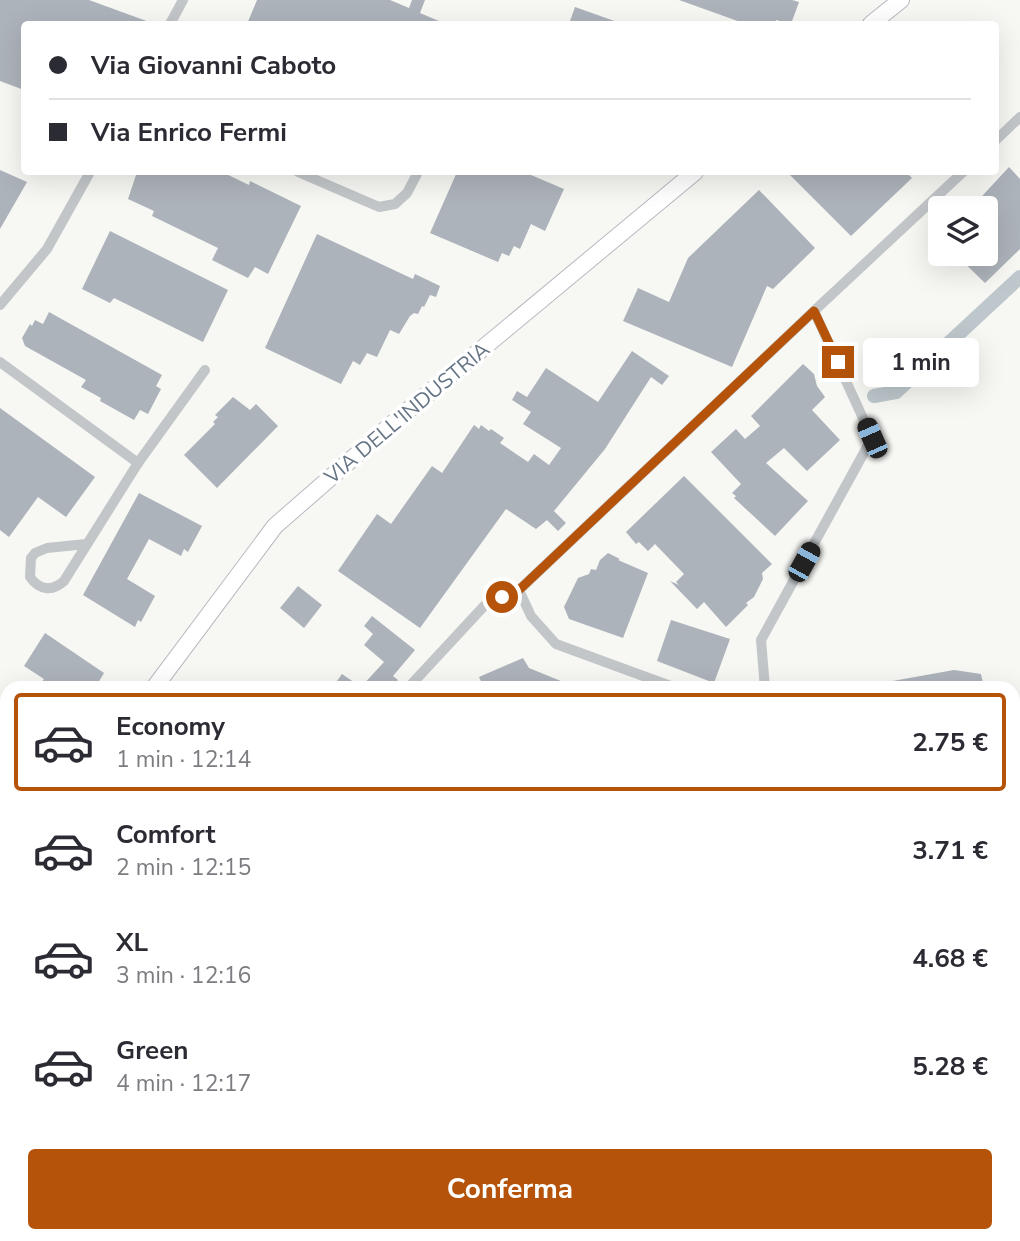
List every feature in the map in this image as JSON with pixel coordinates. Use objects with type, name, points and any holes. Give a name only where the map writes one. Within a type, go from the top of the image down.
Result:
[{"type":"main road","points":[[875,21],[901,0]]},
{"type":"main road","name":"VIA DELL'INDUSTRIA","points":[[159,681],[275,526],[400,417],[691,175]]},
{"type":"street","points":[[172,21],[183,0]]},
{"type":"street","points":[[999,137],[1020,117]]},
{"type":"street","points":[[0,305],[47,249],[88,175]]},
{"type":"street","points":[[305,175],[379,207],[395,204],[407,194],[416,175]]},
{"type":"street","points":[[414,681],[485,605],[519,590],[959,175]]},
{"type":"street","points":[[764,681],[761,640],[872,438],[814,311]]},
{"type":"street","points":[[0,362],[138,463]]},
{"type":"street","points":[[86,544],[40,550],[28,564],[30,577],[39,587],[59,586],[86,544],[138,463],[205,370]]},
{"type":"street","points":[[519,590],[531,616],[556,644],[657,681]]},
{"type":"building","points":[[0,0],[89,0],[147,21],[21,21],[21,89],[0,81]]},
{"type":"building","points":[[257,0],[390,0],[409,8],[412,0],[425,0],[420,13],[439,21],[248,21]]},
{"type":"building","points":[[679,0],[799,2],[792,21],[738,21]]},
{"type":"building","points":[[575,7],[614,21],[570,21]]},
{"type":"building","points":[[1009,167],[1020,179],[1020,249],[985,283],[967,266],[998,266],[998,196],[982,196]]},
{"type":"building","points":[[0,170],[27,182],[0,229]]},
{"type":"building","points":[[136,175],[228,175],[249,185],[250,181],[301,206],[268,274],[255,267],[248,278],[212,260],[218,248],[152,216],[154,211],[128,199]]},
{"type":"building","points":[[456,175],[531,175],[564,189],[545,231],[531,224],[520,249],[514,246],[509,256],[502,253],[498,262],[430,233]]},
{"type":"building","points":[[790,175],[909,175],[912,178],[851,236]]},
{"type":"building","points":[[759,190],[815,248],[773,289],[767,286],[732,367],[623,321],[638,288],[669,302],[688,258]]},
{"type":"building","points":[[110,231],[228,290],[203,342],[114,298],[110,303],[82,289]]},
{"type":"building","points":[[317,234],[413,279],[415,274],[440,286],[436,297],[430,295],[424,307],[422,306],[418,314],[410,316],[399,334],[390,330],[377,357],[367,353],[360,365],[353,361],[341,384],[265,348]]},
{"type":"building","points":[[49,312],[162,375],[156,386],[161,389],[148,414],[140,410],[134,420],[81,387],[86,380],[25,346],[22,338],[30,324],[32,326],[35,320],[43,324]]},
{"type":"building","points":[[632,351],[669,376],[662,385],[651,377],[605,449],[554,511],[566,523],[558,531],[547,520],[536,529],[506,509],[420,628],[338,571],[377,514],[391,524],[432,466],[442,473],[474,425],[479,429],[481,425],[489,431],[491,429],[504,438],[500,443],[528,462],[534,454],[549,465],[561,448],[523,424],[531,412],[512,400],[517,391],[527,397],[546,368],[598,402]]},
{"type":"building","points":[[803,364],[814,374],[817,386],[825,397],[812,410],[840,440],[807,471],[784,448],[766,463],[808,501],[775,536],[734,498],[736,496],[732,493],[741,484],[711,452],[736,429],[745,439],[760,426],[751,416]]},
{"type":"building","points":[[233,397],[250,410],[256,404],[278,426],[217,488],[184,455],[215,424],[213,422],[218,417],[215,415]]},
{"type":"building","points":[[0,408],[95,477],[66,517],[38,497],[9,537],[0,530]]},
{"type":"building","points":[[684,476],[772,564],[762,573],[763,579],[754,597],[726,627],[704,602],[697,609],[670,581],[679,585],[676,582],[684,574],[655,544],[648,551],[639,542],[636,544],[626,532]]},
{"type":"building","points":[[139,493],[202,526],[188,552],[184,549],[181,556],[149,539],[127,579],[155,596],[141,622],[138,620],[135,627],[83,595]]},
{"type":"building","points":[[608,553],[648,573],[623,638],[569,619],[564,607],[578,578],[589,574],[591,569],[596,570],[600,560]]},
{"type":"building","points":[[298,586],[322,605],[304,628],[280,608]]},
{"type":"building","points":[[372,616],[415,650],[393,676],[397,681],[367,681],[384,662],[364,645],[373,634],[364,626]]},
{"type":"building","points":[[671,620],[730,639],[715,681],[657,661]]},
{"type":"building","points":[[45,633],[104,673],[99,681],[43,681],[44,679],[24,666]]},
{"type":"building","points":[[523,658],[529,668],[561,681],[481,681],[479,677]]},
{"type":"building","points":[[954,670],[981,674],[982,681],[893,681]]},
{"type":"building","points":[[342,674],[352,681],[337,681]]},
{"type":"waterway","points":[[874,396],[896,392],[1020,277]]},
{"type":"route","points":[[502,597],[519,590],[814,311],[838,362]]}]
